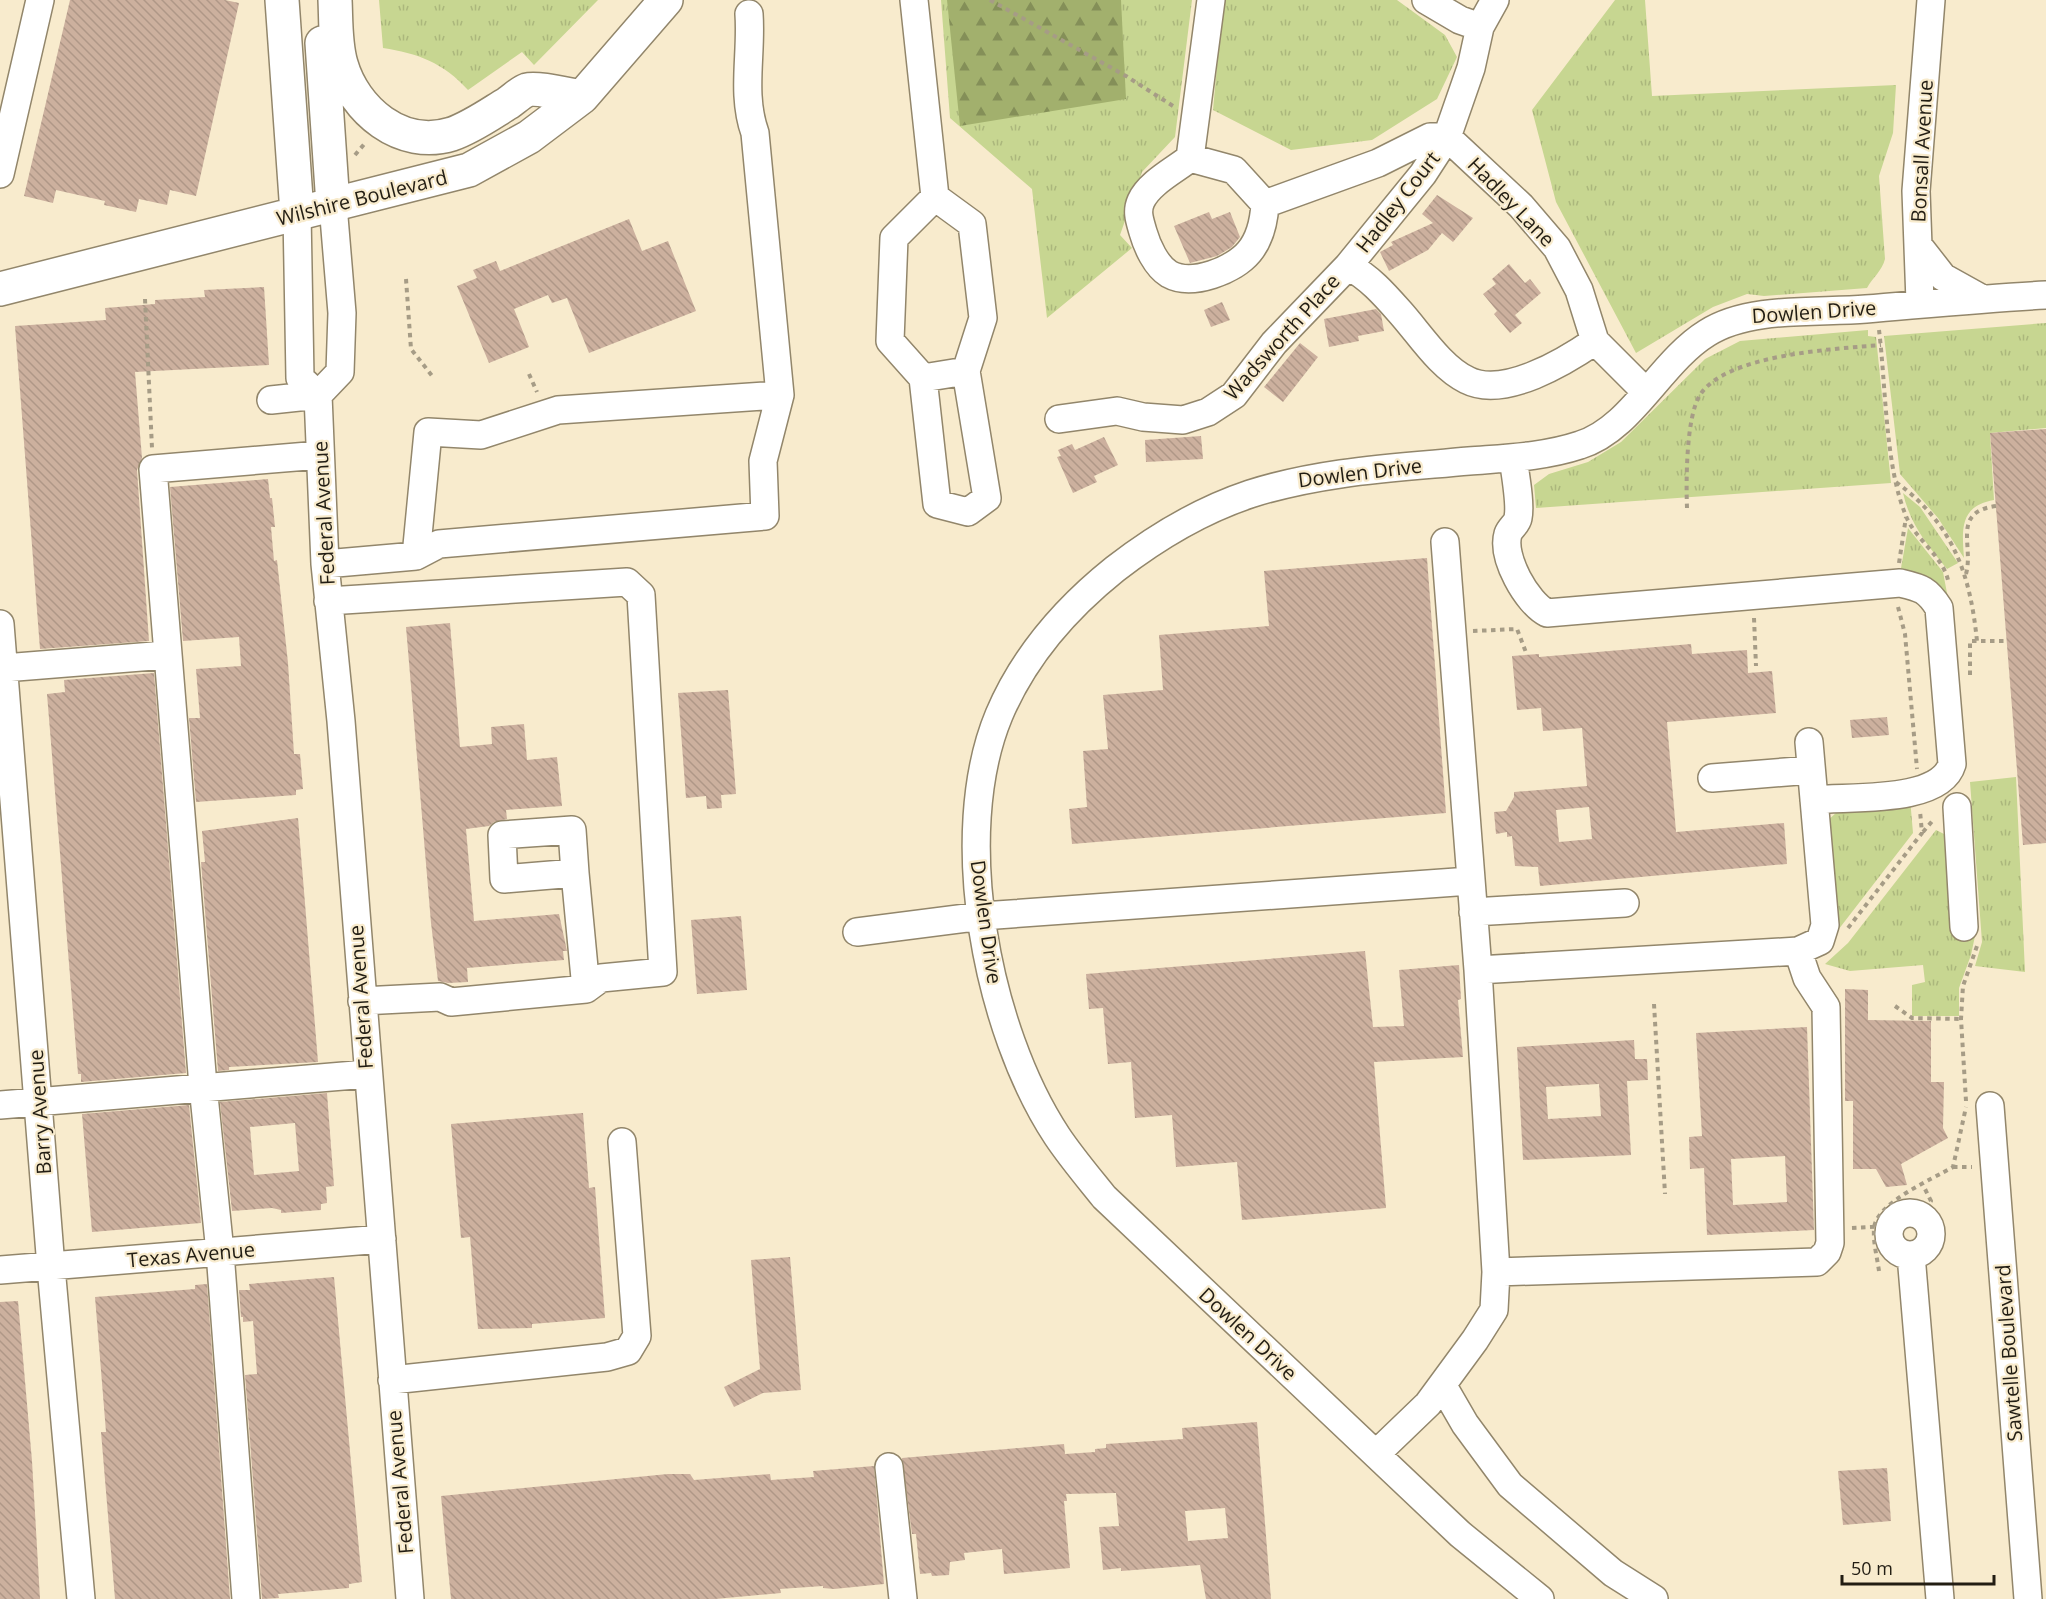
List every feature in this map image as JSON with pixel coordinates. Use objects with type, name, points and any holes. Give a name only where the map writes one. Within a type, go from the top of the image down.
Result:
[{"type":"main road","points":[[282,0],[297,213]]},
{"type":"main road","points":[[319,0],[333,206]]},
{"type":"main road","points":[[335,0],[340,62],[347,82],[362,106],[381,123],[399,132],[429,137],[451,134],[480,120],[528,90],[582,97]]},
{"type":"main road","name":"Wilshire Boulevard","points":[[0,289],[469,170],[529,137],[582,97],[666,0]]},
{"type":"street","points":[[0,174],[10,87],[40,0]]},
{"type":"street","points":[[914,0],[935,197],[972,224],[983,318],[966,370],[987,498],[968,512],[937,504],[923,378],[890,341],[894,238],[935,197]]},
{"type":"street","points":[[1190,158],[1234,170],[1265,204],[1263,221],[1251,250],[1240,260],[1215,273],[1193,279],[1170,275],[1158,265],[1145,239],[1138,215],[1142,200],[1153,186],[1190,158],[1211,0]]},
{"type":"street","points":[[1426,0],[1460,20],[1480,27]]},
{"type":"street","points":[[1265,204],[1378,164],[1430,137],[1447,137],[1472,68],[1480,27],[1495,0]]},
{"type":"street","name":"Bonsall Avenue","points":[[1920,303],[1916,191],[1931,0]]},
{"type":"street","points":[[325,564],[416,556],[439,544],[765,516],[763,461],[780,395],[755,134],[750,119],[746,68],[751,43],[749,14]]},
{"type":"street","name":"Hadley Court","points":[[1348,266],[1423,174],[1447,137]]},
{"type":"street","name":"Hadley Lane","points":[[1447,137],[1521,206],[1557,248],[1579,290],[1595,341],[1646,392]]},
{"type":"street","points":[[271,400],[318,395],[340,372],[342,313],[333,206]]},
{"type":"street","points":[[297,213],[300,378],[318,395]]},
{"type":"street","points":[[1918,245],[1943,277],[1981,297]]},
{"type":"street","name":"Wadsworth Place","points":[[1059,419],[1117,411],[1143,417],[1183,420],[1208,412],[1234,395],[1274,343],[1348,266],[1371,281],[1451,369],[1469,381],[1496,385],[1544,373],[1595,341]]},
{"type":"street","name":"Dowlen Drive","points":[[1540,1599],[1460,1534],[1104,1197],[1056,1134],[1025,1076],[998,1003],[982,916],[976,849],[979,806],[985,764],[998,717],[1022,671],[1052,628],[1093,587],[1129,559],[1184,523],[1243,496],[1295,480],[1340,472],[1513,458],[1585,444],[1607,431],[1683,350],[1710,330],[1746,316],[1981,297],[2046,295]]},
{"type":"street","points":[[923,378],[966,370]]},
{"type":"street","name":"Federal Avenue","points":[[318,395],[325,564],[410,1599]]},
{"type":"street","points":[[416,556],[428,432],[481,435],[558,410],[780,395]]},
{"type":"street","points":[[246,1599],[220,1252],[203,1086],[166,655],[147,499],[161,468],[320,455]]},
{"type":"street","points":[[1513,458],[1518,518],[1508,534],[1508,551],[1512,567],[1536,608],[1547,613],[1900,583],[1918,587],[1930,594],[1939,608],[1952,764],[1949,774],[1932,787],[1908,793],[1814,800]]},
{"type":"street","points":[[1376,1454],[1443,1386],[1494,1310],[1496,1272],[1478,970],[1445,542]]},
{"type":"street","points":[[328,602],[627,582],[641,595],[663,972],[601,978],[586,989],[451,1002],[440,997],[362,1001]]},
{"type":"street","name":"Barry Avenue","points":[[0,624],[40,1102],[51,1267],[81,1599]]},
{"type":"street","points":[[4,668],[166,655]]},
{"type":"street","points":[[1478,970],[1798,951],[1820,941],[1825,925],[1809,742]]},
{"type":"street","points":[[1712,778],[1811,770]]},
{"type":"street","points":[[1957,807],[1964,927]]},
{"type":"street","points":[[575,873],[586,989]]},
{"type":"street","points":[[857,932],[982,916],[1470,882]]},
{"type":"street","points":[[1473,912],[1624,903]]},
{"type":"street","points":[[1496,1272],[1817,1262],[1827,1252],[1830,1243],[1830,1229],[1826,1007],[1807,978],[1798,951]]},
{"type":"street","points":[[0,1105],[203,1086],[367,1074]]},
{"type":"street","name":"Sawtelle Boulevard","points":[[1978,1106],[2028,1599]]},
{"type":"street","points":[[392,1380],[607,1357],[628,1351],[637,1336],[622,1142]]},
{"type":"street","points":[[1905,1213],[1918,1214],[1929,1224],[1931,1238],[1924,1250],[1911,1255],[1898,1252],[1892,1247],[1882,1226],[1905,1213]]},
{"type":"street","name":"Texas Avenue","points":[[0,1270],[382,1239]]},
{"type":"street","points":[[1911,1255],[1940,1599]]},
{"type":"street","points":[[1443,1386],[1465,1424],[1510,1485],[1613,1573],[1654,1599]]},
{"type":"street","points":[[889,1467],[903,1599]]},
{"type":"path","points":[[990,0],[1167,100],[1194,124]]},
{"type":"path","points":[[347,160],[369,138]]},
{"type":"path","points":[[405,279],[411,349],[433,377]]},
{"type":"path","points":[[145,299],[161,468]]},
{"type":"path","points":[[1687,508],[1686,482],[1693,415],[1701,394],[1714,380],[1743,366],[1785,356],[1881,345]]},
{"type":"path","points":[[1895,482],[1913,495],[1953,544],[1966,574],[1977,641]]},
{"type":"path","points":[[1966,574],[1968,565],[1966,528],[1972,516],[1983,508],[1996,506]]},
{"type":"path","points":[[1898,570],[1906,516]]},
{"type":"path","points":[[1898,608],[1905,634],[1917,771]]},
{"type":"path","points":[[1753,610],[1756,666]]},
{"type":"path","points":[[1466,631],[1517,629],[1527,655]]},
{"type":"path","points":[[1970,650],[1970,641],[2007,641]]},
{"type":"path","points":[[1846,931],[1922,833],[1920,805]]},
{"type":"path","points":[[1654,1004],[1665,1194]]},
{"type":"path","points":[[1895,1006],[1912,1018],[1961,1019]]},
{"type":"path","points":[[1953,1167],[1978,1106]]},
{"type":"path","points":[[1879,1271],[1882,1226],[1886,1207],[1953,1167],[1972,1167]]},
{"type":"path","points":[[1918,1214],[1931,1201],[1923,1185]]},
{"type":"path","points":[[1830,1229],[1882,1226]]},
{"type":"green space","points":[[379,0],[598,0],[534,65],[522,52],[468,90],[440,66],[419,56],[383,48]]},
{"type":"green space","points":[[941,0],[1192,0],[1175,137],[1142,172],[1120,235],[1132,248],[1047,318],[1032,189],[950,118]]},
{"type":"green space","points":[[947,0],[1121,0],[1126,99],[960,126]]},
{"type":"green space","points":[[1223,0],[1397,0],[1445,35],[1457,57],[1437,99],[1372,140],[1291,150],[1213,110]]},
{"type":"green space","points":[[1615,0],[1645,0],[1652,96],[1896,85],[1893,133],[1879,176],[1885,259],[1867,288],[1764,296],[1747,294],[1713,307],[1636,353],[1556,202],[1532,110]]},
{"type":"green space","points":[[2046,323],[2046,428],[1990,433],[1994,500],[1974,508],[1965,521],[1964,558],[1938,518],[1900,474],[1884,336]]},
{"type":"green space","points":[[1868,330],[1868,336],[1876,337],[1891,483],[1536,508],[1534,485],[1549,474],[1588,462],[1621,442],[1705,359],[1740,341]]},
{"type":"green space","points":[[1903,493],[1920,507],[1958,563],[1947,569],[1920,534],[1910,515]]},
{"type":"green space","points":[[1908,528],[1943,572],[1950,609],[1900,574]]},
{"type":"green space","points":[[2016,777],[2025,972],[1975,966],[1982,942],[1970,782]]},
{"type":"green space","points":[[1910,798],[1913,833],[1835,934],[1826,822],[1847,803]]},
{"type":"green space","points":[[1936,830],[1952,838],[1972,932],[1975,936],[1959,988],[1959,1016],[1912,1016],[1912,985],[1925,982],[1923,965],[1850,971],[1825,964],[1848,943]]},
{"type":"building","points":[[70,0],[225,0],[239,3],[196,196],[170,190],[167,205],[139,199],[136,212],[104,205],[105,201],[56,190],[53,203],[24,196]]},
{"type":"building","points":[[1437,195],[1473,218],[1453,242],[1442,233],[1428,250],[1389,271],[1380,252],[1393,245],[1391,242],[1433,223],[1422,214]]},
{"type":"building","points":[[1209,212],[1212,219],[1230,212],[1240,237],[1232,247],[1217,256],[1190,263],[1174,226]]},
{"type":"building","points":[[629,219],[642,251],[668,241],[696,311],[589,353],[567,298],[552,303],[548,295],[514,309],[529,347],[489,363],[457,286],[477,278],[473,270],[496,261],[500,271]]},
{"type":"building","points":[[1509,264],[1525,283],[1530,279],[1541,293],[1515,315],[1522,323],[1510,333],[1494,314],[1497,311],[1483,294],[1496,284],[1492,279]]},
{"type":"building","points":[[264,287],[269,365],[135,372],[142,458],[137,470],[149,641],[40,649],[15,326],[106,320],[105,308],[155,304],[155,300],[205,297],[204,290]]},
{"type":"building","points":[[1222,302],[1230,320],[1211,327],[1204,310]]},
{"type":"building","points":[[1376,309],[1381,314],[1384,331],[1358,336],[1359,341],[1329,347],[1324,319]]},
{"type":"building","points":[[1300,343],[1318,357],[1283,402],[1264,387]]},
{"type":"building","points":[[2046,429],[2046,843],[2023,845],[1990,433]]},
{"type":"building","points":[[1201,436],[1203,459],[1146,462],[1145,440]]},
{"type":"building","points":[[1104,437],[1118,465],[1094,476],[1097,482],[1073,493],[1057,457],[1061,456],[1058,450],[1072,444],[1075,450]]},
{"type":"building","points":[[268,479],[275,527],[271,527],[274,561],[277,560],[288,663],[294,754],[300,754],[303,789],[296,790],[296,795],[196,802],[189,718],[200,718],[196,669],[241,666],[239,637],[183,641],[170,487]]},
{"type":"building","points":[[1427,558],[1446,813],[1072,844],[1069,809],[1087,807],[1083,751],[1108,749],[1103,695],[1163,690],[1159,635],[1269,626],[1264,571]]},
{"type":"building","points":[[450,623],[460,747],[492,744],[491,727],[524,724],[527,760],[557,757],[562,806],[506,810],[507,819],[494,822],[489,826],[466,829],[474,921],[559,914],[567,951],[563,951],[564,960],[467,968],[468,982],[448,983],[438,981],[431,923],[406,627]]},
{"type":"building","points":[[1691,644],[1692,654],[1747,650],[1748,673],[1772,671],[1776,713],[1667,722],[1676,832],[1784,823],[1787,864],[1540,886],[1538,867],[1515,866],[1512,836],[1507,837],[1507,832],[1496,834],[1494,812],[1506,811],[1514,797],[1514,792],[1587,786],[1582,728],[1543,731],[1541,708],[1517,710],[1512,656],[1539,654],[1539,657]],"holes":[[[1589,807],[1592,839],[1559,842],[1556,810]]]},
{"type":"building","points":[[154,673],[186,1073],[81,1082],[81,1074],[78,1074],[47,694],[65,692],[64,680]]},
{"type":"building","points":[[728,690],[736,794],[721,795],[722,808],[707,809],[706,796],[686,798],[678,693]]},
{"type":"building","points":[[1887,717],[1889,735],[1852,738],[1850,720]]},
{"type":"building","points":[[298,818],[318,1062],[229,1067],[229,1070],[218,1071],[201,862],[205,862],[202,831]]},
{"type":"building","points":[[741,916],[747,990],[697,994],[691,920]]},
{"type":"building","points":[[1365,951],[1373,1027],[1404,1026],[1399,970],[1459,965],[1461,999],[1458,1000],[1463,1057],[1374,1062],[1386,1208],[1242,1220],[1237,1162],[1176,1167],[1172,1115],[1135,1118],[1131,1062],[1108,1064],[1103,1008],[1089,1009],[1086,974]]},
{"type":"building","points":[[1845,989],[1868,990],[1868,1020],[1931,1021],[1931,1082],[1944,1082],[1943,1128],[1948,1138],[1901,1164],[1907,1185],[1886,1187],[1876,1169],[1853,1169],[1853,1101],[1845,1101]]},
{"type":"building","points":[[1807,1027],[1814,1230],[1707,1235],[1704,1168],[1690,1169],[1689,1137],[1702,1136],[1696,1033]],"holes":[[[1785,1156],[1787,1202],[1733,1205],[1731,1159]]]},
{"type":"building","points":[[1634,1040],[1635,1059],[1647,1059],[1648,1080],[1627,1081],[1631,1155],[1523,1160],[1517,1047]],"holes":[[[1599,1084],[1601,1116],[1548,1119],[1546,1087]]]},
{"type":"building","points":[[327,1093],[334,1186],[326,1187],[327,1203],[321,1204],[321,1210],[281,1213],[281,1210],[272,1208],[232,1211],[220,1102]],"holes":[[[295,1123],[299,1171],[254,1175],[250,1127]]]},
{"type":"building","points":[[189,1105],[201,1223],[92,1232],[82,1114]]},
{"type":"building","points":[[583,1113],[589,1188],[595,1187],[605,1318],[532,1324],[532,1328],[478,1329],[470,1237],[461,1238],[451,1124]]},
{"type":"building","points":[[790,1257],[801,1390],[763,1393],[734,1407],[724,1387],[760,1369],[751,1260]]},
{"type":"building","points":[[334,1277],[362,1582],[349,1584],[349,1588],[278,1594],[279,1598],[262,1599],[245,1375],[257,1374],[253,1321],[243,1322],[239,1290],[250,1290],[249,1284]]},
{"type":"building","points":[[207,1284],[230,1599],[115,1599],[101,1432],[106,1432],[95,1297],[195,1289],[195,1285]]},
{"type":"building","points":[[18,1301],[32,1461],[40,1599],[0,1599],[0,1302]]},
{"type":"building","points":[[1257,1422],[1271,1599],[1206,1599],[1200,1565],[1121,1571],[1121,1568],[1103,1570],[1099,1527],[1119,1526],[1116,1493],[1066,1494],[1067,1501],[1064,1501],[1070,1568],[1004,1574],[1002,1549],[964,1553],[965,1560],[950,1562],[949,1575],[920,1574],[916,1534],[912,1534],[902,1458],[1064,1444],[1065,1454],[1095,1452],[1095,1449],[1106,1448],[1106,1444],[1183,1439],[1182,1428]],"holes":[[[1225,1508],[1228,1538],[1188,1541],[1185,1511]]]},
{"type":"building","points":[[874,1466],[884,1584],[834,1589],[823,1588],[823,1586],[780,1589],[781,1593],[715,1599],[451,1599],[441,1496],[668,1474],[690,1474],[694,1480],[770,1474],[771,1480],[814,1477],[813,1471]]},
{"type":"building","points":[[1887,1468],[1891,1521],[1843,1525],[1838,1471]]}]
